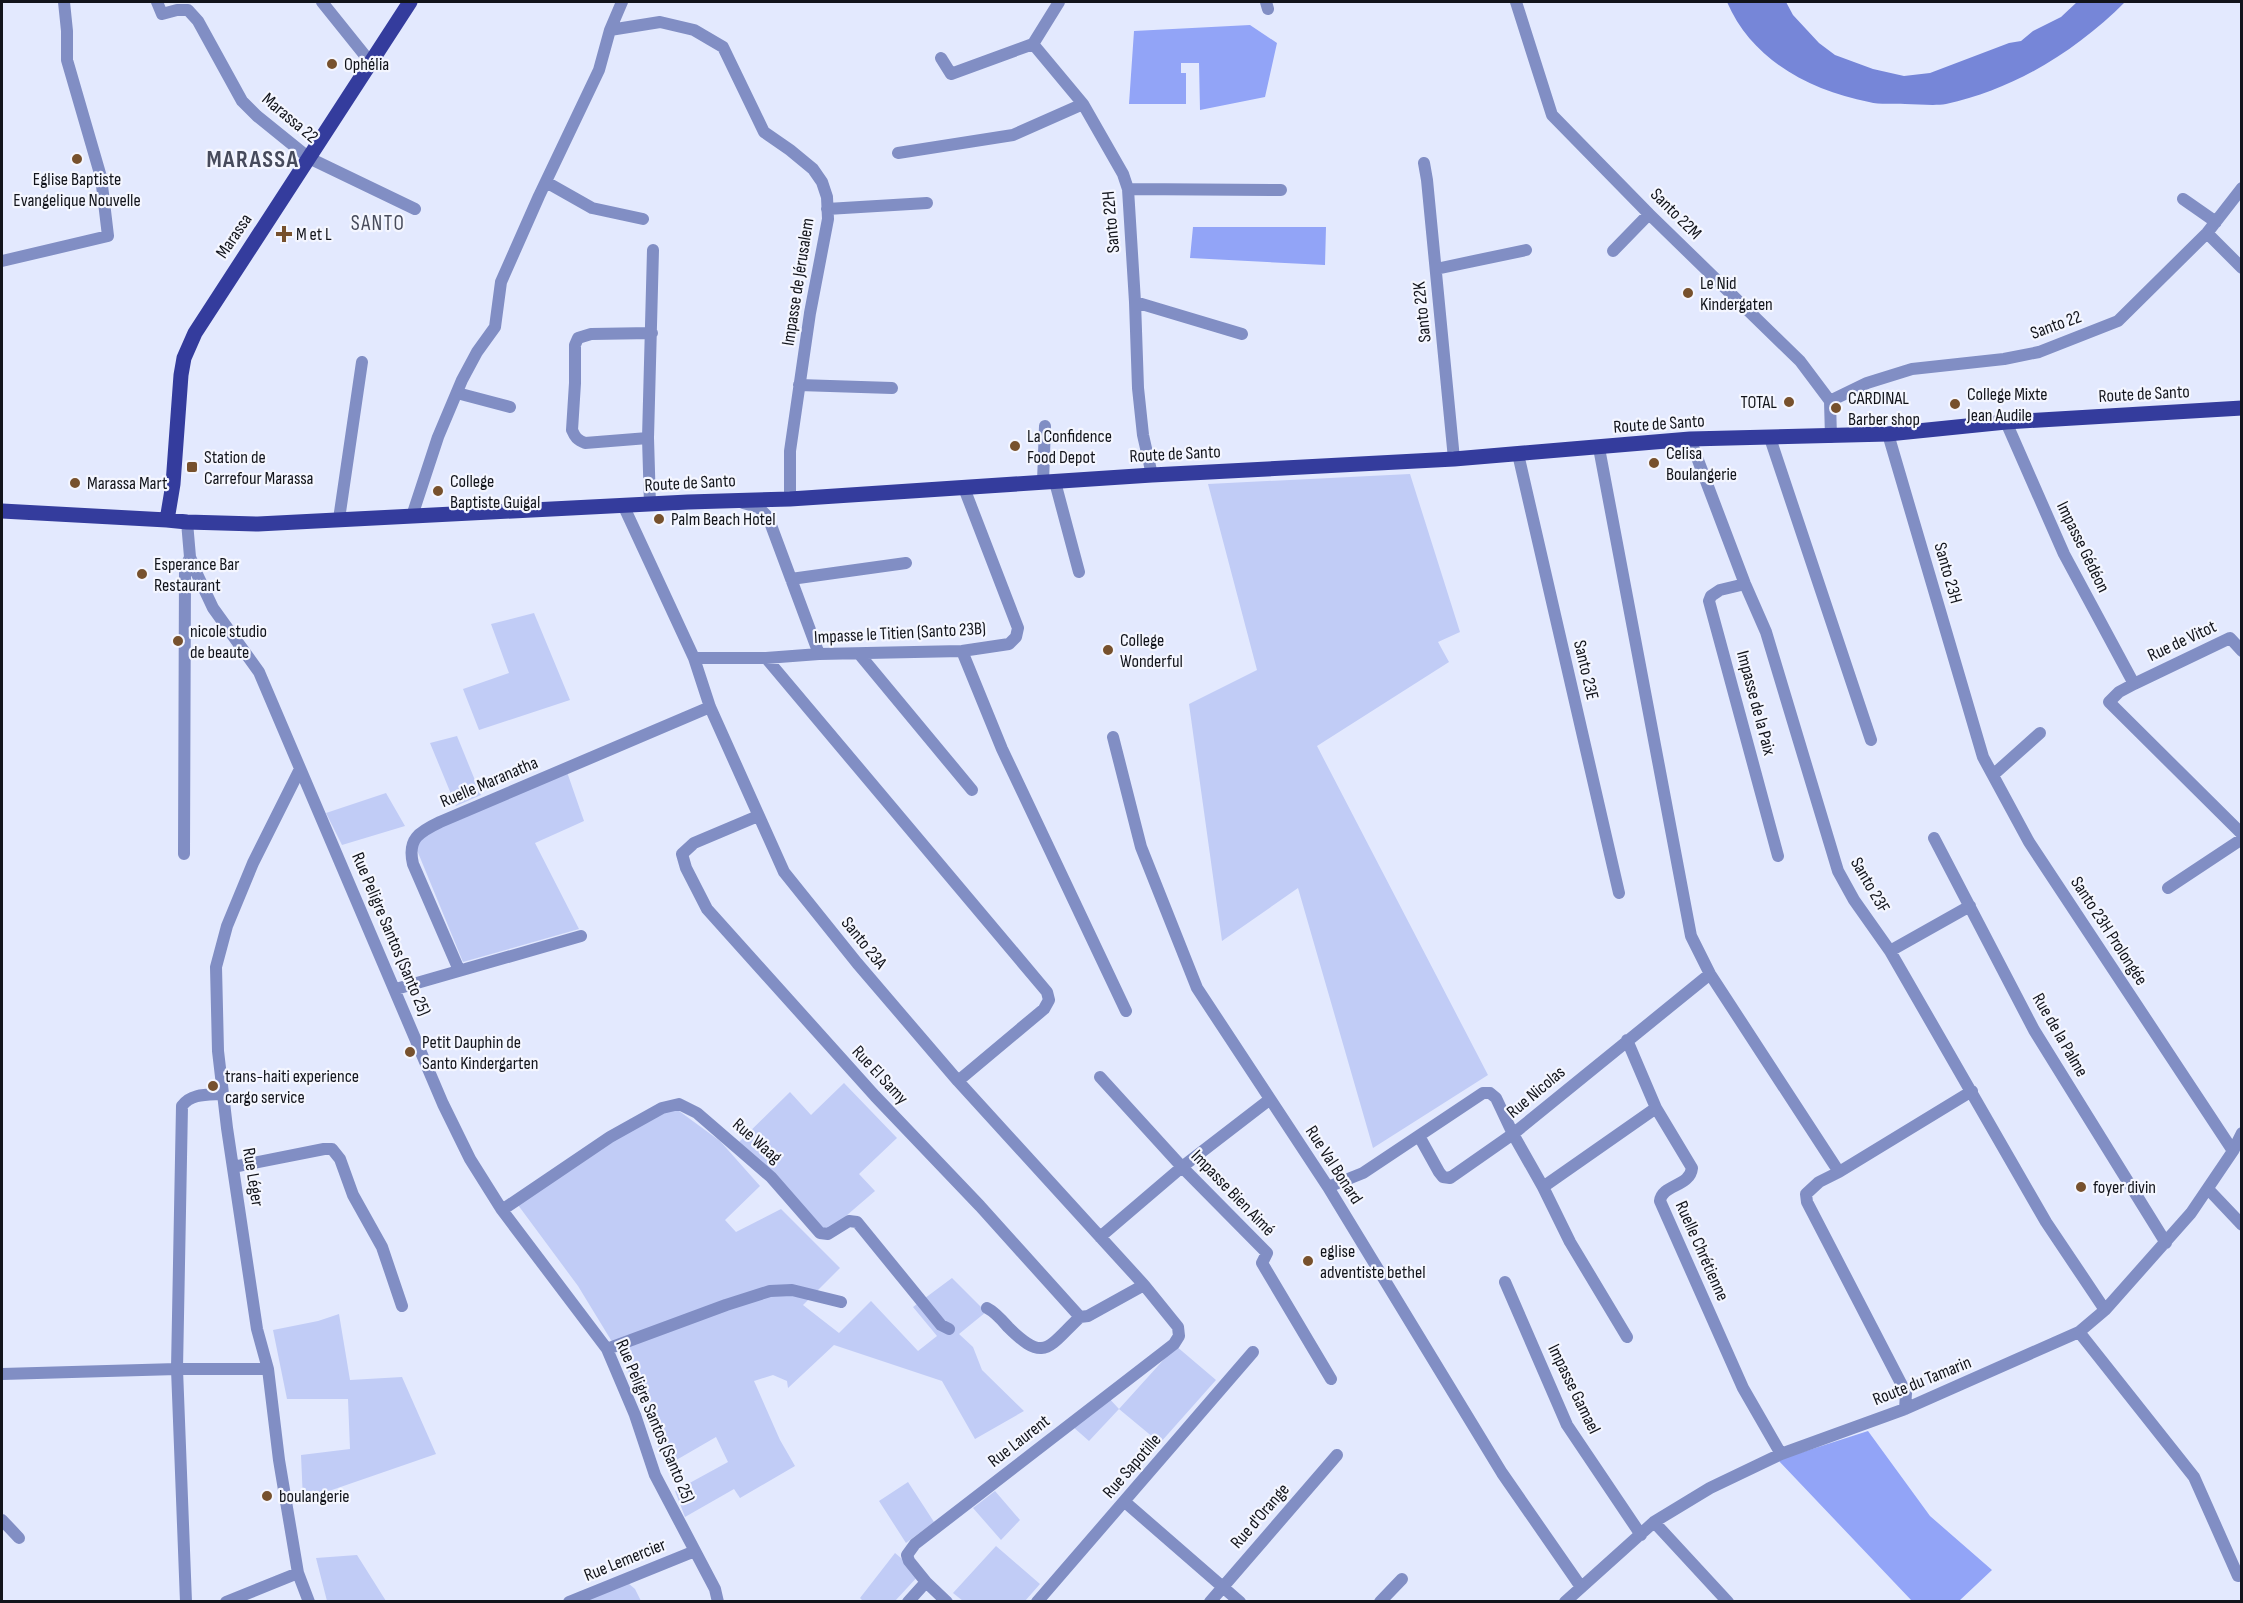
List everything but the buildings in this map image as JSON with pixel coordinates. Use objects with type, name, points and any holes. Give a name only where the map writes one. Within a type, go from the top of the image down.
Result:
[{"type":"main road","name":"Marassa","points":[[167,520],[173,484],[180,383],[184,358],[195,333],[220,291],[410,2]]},
{"type":"main road","name":"Route de Santo","points":[[2,511],[258,524],[790,499],[1152,475],[1454,459],[1690,439],[1888,434],[2006,422],[2241,408]]},
{"type":"street","points":[[2,261],[108,236],[101,177],[67,60],[64,2]]},
{"type":"street","name":"Marassa 22","points":[[157,2],[162,14],[188,10],[193,15],[242,101],[309,158],[415,209]]},
{"type":"street","points":[[322,2],[371,63]]},
{"type":"street","points":[[412,516],[438,437],[457,393],[477,352],[495,327],[501,282],[599,70],[610,30],[622,2]]},
{"type":"street","points":[[941,58],[951,74],[1033,44],[1059,2]]},
{"type":"street","name":"Santo 22M","points":[[1516,2],[1552,115],[1649,214],[1800,361],[1830,400]]},
{"type":"street","name":"Impasse de Jérusalem","points":[[610,30],[660,22],[694,30],[723,47],[764,132],[813,169],[822,182],[827,197],[828,219],[810,313],[790,451],[790,499]]},
{"type":"street","name":"Santo 22H","points":[[1033,44],[1083,104],[1123,174],[1128,189],[1135,302],[1137,388],[1143,435],[1152,475]]},
{"type":"street","points":[[898,153],[1013,135],[1083,104]]},
{"type":"street","name":"Santo 22K","points":[[1424,163],[1454,459]]},
{"type":"street","points":[[546,182],[592,208],[643,219]]},
{"type":"street","name":"Santo 22","points":[[1830,400],[1867,383],[1912,369],[2004,359],[2039,352],[2118,321],[2207,233],[2241,188]]},
{"type":"street","points":[[1128,189],[1281,190]]},
{"type":"street","points":[[2182,200],[2216,222]]},
{"type":"street","points":[[827,209],[927,203]]},
{"type":"street","points":[[1613,250],[1649,214]]},
{"type":"street","points":[[2207,233],[2241,268]]},
{"type":"street","points":[[650,505],[648,438],[653,250]]},
{"type":"street","points":[[1436,269],[1526,250]]},
{"type":"street","points":[[1135,302],[1242,334]]},
{"type":"street","points":[[648,438],[585,442],[575,437],[572,430],[576,383],[575,345],[578,338],[591,334],[652,333]]},
{"type":"street","points":[[339,519],[362,362]]},
{"type":"street","points":[[800,386],[892,388]]},
{"type":"street","points":[[457,393],[510,407]]},
{"type":"street","points":[[1830,400],[1831,436]]},
{"type":"street","name":"Impasse Gédéon","points":[[2006,422],[2064,554],[2134,684]]},
{"type":"street","points":[[1045,426],[1049,482],[1079,572]]},
{"type":"street","name":"Santo 23H","points":[[1888,434],[1972,723]]},
{"type":"street","points":[[1770,438],[1872,740]]},
{"type":"street","name":"Santo 23F","points":[[1690,439],[1745,584],[1766,632],[1838,871],[1854,900],[1890,951],[2046,1222],[2105,1310]]},
{"type":"street","points":[[1599,448],[1690,936],[1710,974],[1839,1172]]},
{"type":"street","name":"Santo 23E","points":[[1518,454],[1619,893]]},
{"type":"street","name":"Impasse le Titien (Santo 23B)","points":[[694,658],[766,658],[819,654],[860,655],[962,651],[1010,644],[1016,637],[1018,628],[964,488]]},
{"type":"street","points":[[731,500],[758,507],[768,517],[819,654]]},
{"type":"street","name":"Santo 23A","points":[[624,507],[694,658],[710,707],[784,873],[856,963],[958,1081],[1144,1285],[1178,1327],[1179,1336]]},
{"type":"street","name":"Rue Peligre Santos (Santo 25)","points":[[187,522],[190,557],[213,608],[259,672],[396,989],[443,1104],[470,1159],[502,1210],[607,1349],[635,1415],[655,1475],[715,1589],[718,1602]]},
{"type":"street","points":[[184,854],[185,569],[190,557]]},
{"type":"street","points":[[791,579],[906,563]]},
{"type":"street","name":"Impasse de la Paix","points":[[1745,584],[1720,590],[1711,596],[1709,601],[1778,856]]},
{"type":"street","name":"Rue de Vitot","points":[[2134,684],[2230,638],[2241,651]]},
{"type":"street","points":[[962,651],[1002,749],[1126,1011]]},
{"type":"street","points":[[860,655],[972,790]]},
{"type":"street","points":[[766,658],[1047,992],[1049,1000],[1044,1010],[958,1081]]},
{"type":"street","points":[[2134,684],[2119,692],[2109,702],[2241,834]]},
{"type":"street","name":"Ruelle Maranatha","points":[[459,970],[413,864],[411,852],[414,839],[440,822],[710,707]]},
{"type":"street","name":"Santo 23H Prolongée","points":[[1972,723],[1983,757],[2029,842],[2232,1151]]},
{"type":"street","points":[[1993,775],[2040,733]]},
{"type":"street","name":"Rue Val Bonard","points":[[1113,737],[1141,848],[1197,988],[1328,1187],[1502,1473],[1581,1587]]},
{"type":"street","name":"Rue Léger","points":[[300,769],[253,863],[227,926],[216,967],[218,1051],[233,1167],[257,1329],[268,1370],[279,1460],[298,1573],[309,1602]]},
{"type":"street","name":"Rue El Samy","points":[[758,816],[694,843],[682,854],[686,868],[707,909],[874,1096],[980,1206],[1080,1317]]},
{"type":"street","name":"Rue de la Palme","points":[[1934,838],[2034,1030],[2166,1243]]},
{"type":"street","points":[[2168,888],[2241,839]]},
{"type":"street","points":[[1890,951],[1970,906]]},
{"type":"street","points":[[396,989],[581,936]]},
{"type":"street","name":"Rue Nicolas","points":[[1328,1187],[1364,1173],[1483,1093],[1490,1093],[1496,1098],[1513,1134],[1710,974]]},
{"type":"street","name":"Ruelle Chrétienne","points":[[1627,1040],[1656,1108],[1692,1168],[1688,1179],[1663,1193],[1660,1201],[1743,1388],[1781,1454]]},
{"type":"street","name":"Impasse Bien Aimé","points":[[1100,1077],[1182,1167],[1267,1253],[1262,1263],[1331,1379]]},
{"type":"street","points":[[1905,1409],[1906,1394],[1807,1202],[1806,1194],[1812,1187],[1972,1091]]},
{"type":"street","points":[[186,1602],[177,1369],[182,1106],[186,1100],[196,1096],[223,1094]]},
{"type":"street","points":[[1100,1238],[1182,1167],[1269,1100]]},
{"type":"street","name":"Rue Waag","points":[[502,1210],[610,1137],[662,1108],[679,1104],[697,1113],[771,1177],[820,1233],[828,1234],[849,1221],[857,1222],[941,1325],[949,1329]]},
{"type":"street","points":[[1544,1187],[1656,1108]]},
{"type":"street","name":"Route du Tamarin","points":[[1565,1602],[1654,1522],[1710,1488],[1781,1454],[1905,1409],[2079,1332],[2105,1310],[2166,1243],[2208,1189],[2241,1133]]},
{"type":"street","points":[[1419,1136],[1439,1172],[1443,1177],[1450,1178],[1513,1134],[1544,1187],[1570,1242],[1627,1337]]},
{"type":"street","points":[[233,1167],[324,1149],[332,1149],[336,1152],[353,1195],[382,1247],[402,1306]]},
{"type":"street","points":[[2208,1189],[2241,1225]]},
{"type":"street","name":"Impasse Gamael","points":[[1505,1282],[1567,1425],[1641,1535]]},
{"type":"street","points":[[987,1308],[994,1312],[1025,1344],[1044,1349],[1080,1317],[1088,1316],[1144,1285]]},
{"type":"street","points":[[607,1349],[770,1291],[792,1290],[841,1302]]},
{"type":"street","points":[[2079,1332],[2194,1477],[2238,1576]]},
{"type":"street","name":"Rue Laurent","points":[[926,1582],[909,1561],[907,1555],[915,1544],[1174,1344],[1179,1336]]},
{"type":"street","name":"Rue Sapotille","points":[[1037,1602],[1253,1352]]},
{"type":"street","points":[[2,1374],[177,1369],[268,1370]]},
{"type":"street","name":"Rue d'Orange","points":[[1210,1602],[1337,1455]]},
{"type":"street","points":[[1125,1502],[1240,1602]]},
{"type":"street","points":[[2,1520],[19,1538]]},
{"type":"street","points":[[1654,1522],[1727,1601]]},
{"type":"street","name":"Rue Lemercier","points":[[569,1602],[695,1551]]},
{"type":"street","points":[[226,1602],[298,1573]]},
{"type":"street","points":[[1380,1602],[1402,1579]]},
{"type":"street","points":[[908,1602],[926,1582],[947,1602]]},
{"type":"shaded area","points":[[1727,2],[1786,2],[1793,15],[1819,43],[1835,55],[1873,69],[1904,76],[1930,73],[2009,43],[2021,41],[2033,31],[2061,17],[2077,2],[2125,2],[2086,36],[2043,66],[1996,89],[1946,104],[1931,105],[1873,103],[1847,97],[1804,80],[1767,56],[1751,40]]},
{"type":"shaded area","points":[[1250,25],[1277,43],[1265,97],[1200,110],[1199,63],[1181,63],[1181,73],[1186,73],[1186,104],[1129,104],[1134,31]]},
{"type":"shaded area","points":[[1193,227],[1326,227],[1325,265],[1190,258]]},
{"type":"shaded area","points":[[1410,474],[1460,632],[1438,642],[1449,662],[1317,746],[1488,1075],[1373,1148],[1298,888],[1222,941],[1189,704],[1257,670],[1208,484]]},
{"type":"shaded area","points":[[534,613],[570,700],[479,730],[463,689],[509,673],[491,624]]},
{"type":"shaded area","points":[[457,736],[481,795],[456,806],[430,743]]},
{"type":"shaded area","points":[[567,772],[584,821],[535,843],[579,929],[463,962],[412,838]]},
{"type":"shaded area","points":[[386,793],[405,826],[342,845],[326,813]]},
{"type":"shaded area","points":[[844,1083],[897,1138],[859,1174],[875,1191],[825,1234],[737,1144],[790,1092],[811,1115]]},
{"type":"shaded area","points":[[675,1108],[720,1141],[760,1186],[725,1220],[736,1232],[781,1209],[840,1268],[803,1305],[839,1333],[871,1301],[918,1351],[937,1336],[913,1307],[952,1278],[986,1312],[959,1334],[973,1347],[982,1370],[1024,1411],[975,1439],[942,1381],[834,1345],[788,1388],[787,1381],[773,1375],[754,1381],[780,1440],[795,1466],[740,1498],[734,1489],[685,1517],[675,1491],[728,1462],[716,1437],[666,1466],[625,1363],[578,1286],[518,1205],[629,1129]]},
{"type":"shaded area","points":[[339,1314],[350,1380],[402,1377],[436,1454],[303,1500],[301,1455],[350,1449],[348,1399],[287,1399],[273,1330],[318,1321]]},
{"type":"shaded area","points":[[1176,1346],[1216,1380],[1160,1443],[1119,1409]]},
{"type":"shaded area","points":[[1106,1395],[1119,1409],[1089,1441],[1072,1426]]},
{"type":"shaded area","points":[[1868,1431],[1930,1516],[1992,1570],[1959,1601],[1912,1601],[1778,1460]]},
{"type":"shaded area","points":[[908,1482],[934,1522],[906,1543],[879,1501]]},
{"type":"shaded area","points":[[995,1491],[1020,1520],[1001,1540],[973,1508]]},
{"type":"shaded area","points":[[996,1546],[1040,1584],[1025,1601],[963,1601],[953,1593]]},
{"type":"shaded area","points":[[895,1553],[920,1574],[895,1601],[863,1601],[860,1598]]},
{"type":"shaded area","points":[[357,1555],[386,1601],[327,1601],[316,1558]]},
{"type":"shaded area","points":[[628,1583],[635,1589],[641,1601],[579,1602]]},
{"type":"place","name":"Ophélia","points":[[332,64]]},
{"type":"place","name":"Eglise Baptiste Evangelique Nouvelle","points":[[77,159]]},
{"type":"place","name":"M et L","points":[[284,234]]},
{"type":"place","name":"Le Nid Kindergaten","points":[[1688,293]]},
{"type":"place","name":"TOTAL","points":[[1789,402]]},
{"type":"place","name":"College Mixte Jean Audile","points":[[1955,404]]},
{"type":"place","name":"CARDINAL Barber shop","points":[[1836,408]]},
{"type":"place","name":"La Confidence Food Depot","points":[[1015,446]]},
{"type":"place","name":"Celisa Boulangerie","points":[[1654,463]]},
{"type":"place","name":"Station de Carrefour Marassa","points":[[192,467]]},
{"type":"place","name":"Marassa Mart","points":[[75,483]]},
{"type":"place","name":"College Baptiste Guigal","points":[[438,491]]},
{"type":"place","name":"Palm Beach Hotel","points":[[659,519]]},
{"type":"place","name":"Esperance Bar Restaurant","points":[[142,574]]},
{"type":"place","name":"nicole studio de beaute","points":[[178,641]]},
{"type":"place","name":"College Wonderful","points":[[1108,650]]},
{"type":"place","name":"Petit Dauphin de Santo Kindergarten","points":[[410,1052]]},
{"type":"place","name":"trans-haiti experience cargo service","points":[[213,1086]]},
{"type":"place","name":"foyer divin","points":[[2081,1187]]},
{"type":"place","name":"eglise adventiste bethel","points":[[1308,1261]]},
{"type":"place","name":"boulangerie","points":[[267,1496]]},
{"type":"district","name":"MARASSA","points":[[253,159]]},
{"type":"district","name":"SANTO","points":[[378,223]]}]
